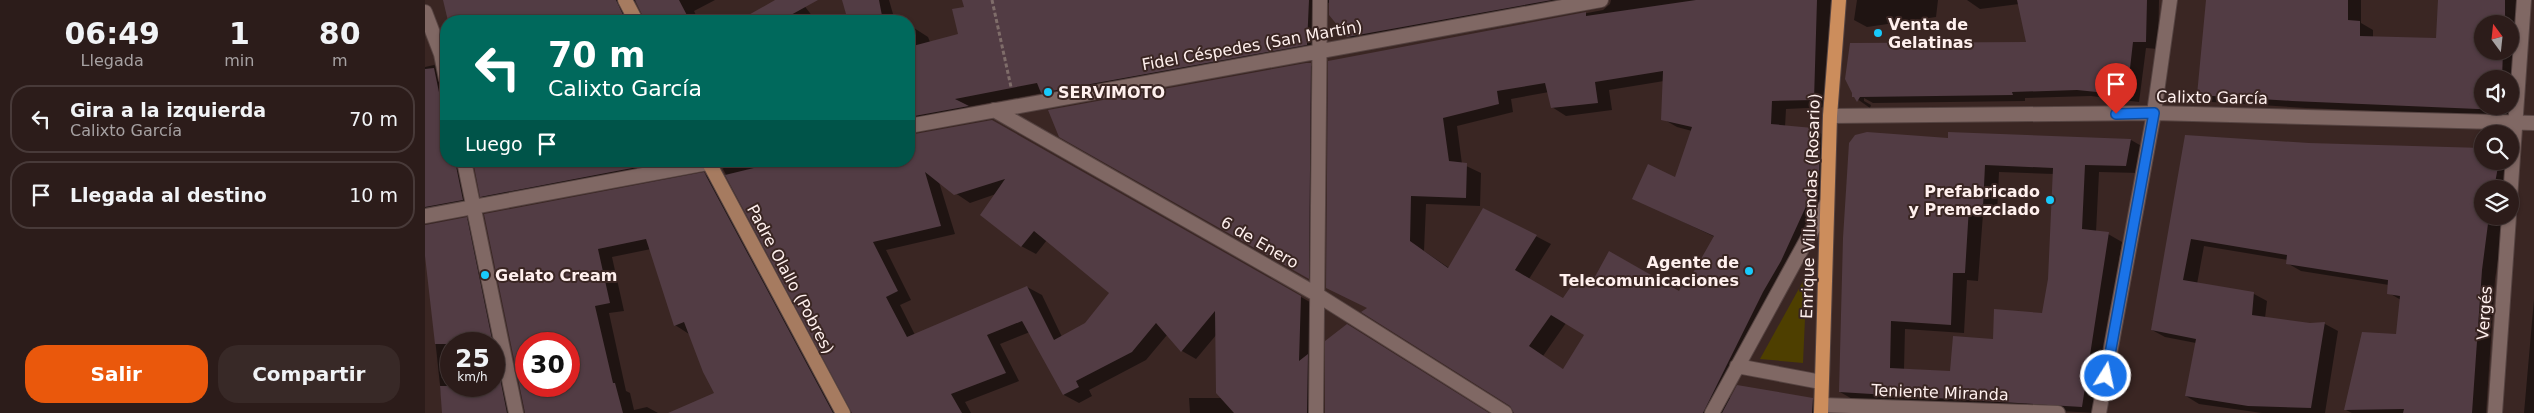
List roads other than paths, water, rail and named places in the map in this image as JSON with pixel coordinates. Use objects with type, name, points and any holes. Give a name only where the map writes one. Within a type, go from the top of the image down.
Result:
[{"type":"main road","points":[[625,0],[633,15]]},
{"type":"main road","name":"Enrique Villuendas (Rosario)","points":[[1821,409],[1830,116],[1839,0]]},
{"type":"main road","name":"Padre Olallo (Pobres)","points":[[714,167],[843,413]]},
{"type":"street","points":[[1316,413],[1315,294],[1320,0]]},
{"type":"street","name":"Fidel Céspedes (San Martín)","points":[[915,125],[1601,0]]},
{"type":"street","points":[[2099,413],[2154,113],[2170,0]]},
{"type":"street","points":[[2511,180],[2524,0]]},
{"type":"street","points":[[425,12],[440,51]]},
{"type":"street","name":"6 de Enero","points":[[993,110],[1315,294],[1505,413]]},
{"type":"street","name":"Calixto García","points":[[1830,116],[2154,113],[2534,123]]},
{"type":"street","points":[[465,167],[516,413]]},
{"type":"street","points":[[425,216],[685,167]]},
{"type":"street","points":[[1712,413],[1827,203]]},
{"type":"street","name":"Vergés","points":[[2495,413],[2508,225]]},
{"type":"street","points":[[1737,366],[1821,382]]},
{"type":"street","name":"Teniente Miranda","points":[[1821,409],[2058,413]]},
{"type":"place","name":"Venta de Gelatinas","points":[[1878,33]]},
{"type":"place","name":"SERVIMOTO","points":[[1048,92]]},
{"type":"place","name":"Prefabricado y Premezclado","points":[[2050,200]]},
{"type":"place","name":"Agente de Telecomunicaciones","points":[[1749,271]]},
{"type":"place","name":"Gelato Cream","points":[[485,275]]}]
